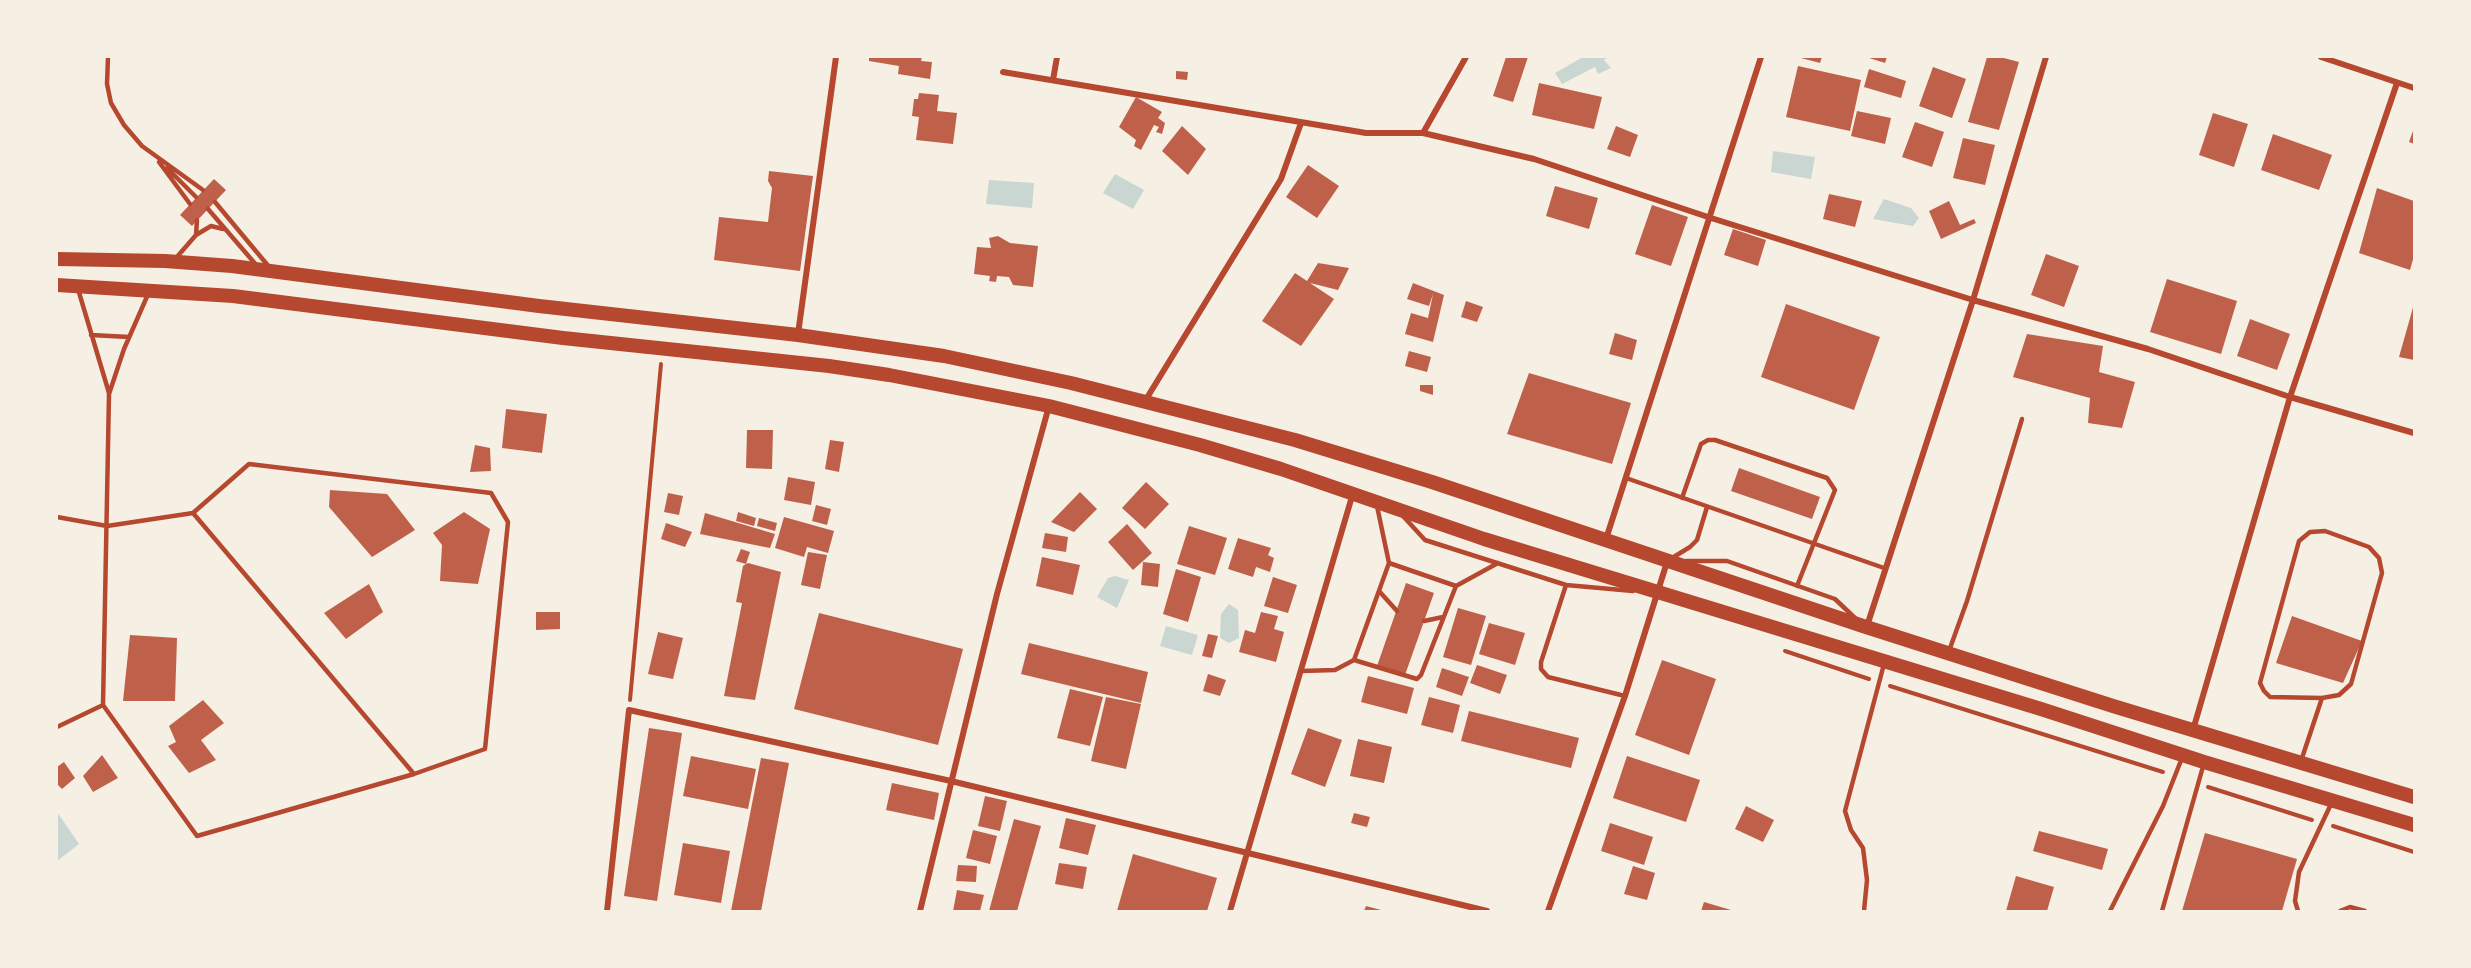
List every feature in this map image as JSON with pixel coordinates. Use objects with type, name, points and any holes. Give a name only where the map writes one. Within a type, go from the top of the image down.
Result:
[{"type":"main road","points":[[57,259],[174,262],[268,272],[798,335],[944,356],[1145,402],[1295,440],[1464,492],[1865,627],[2414,797]]},
{"type":"main road","points":[[57,285],[233,296],[890,375],[1049,406],[1200,445],[1353,492],[1484,539],[2414,825]]},
{"type":"street","points":[[798,335],[836,57]]},
{"type":"street","points":[[1053,80],[1057,57]]},
{"type":"street","points":[[1423,133],[1466,57]]},
{"type":"street","points":[[1605,540],[1711,218],[1761,57]]},
{"type":"street","points":[[1865,627],[1973,300],[2046,57]]},
{"type":"street","points":[[2321,57],[2414,88]]},
{"type":"street","points":[[1003,72],[1366,133],[1423,133],[1534,159],[1711,218],[1973,300],[2148,349],[2290,397],[2414,433]]},
{"type":"street","points":[[2193,730],[2290,397],[2397,83]]},
{"type":"street","points":[[1145,402],[1281,180],[1301,123]]},
{"type":"street","points":[[920,911],[997,594],[1049,406]]},
{"type":"street","points":[[1230,911],[1353,492]]},
{"type":"street","points":[[1548,911],[1625,696],[1668,561]]},
{"type":"street","points":[[607,911],[629,710],[951,781],[1487,911]]},
{"type":"lane","points":[[108,57],[107,84],[111,103],[124,125],[142,146],[196,197]]},
{"type":"lane","points":[[156,158],[203,190]]},
{"type":"lane","points":[[156,158],[190,204]]},
{"type":"lane","points":[[215,202],[268,272]]},
{"type":"lane","points":[[208,209],[268,272]]},
{"type":"lane","points":[[196,235],[197,220]]},
{"type":"lane","points":[[174,262],[196,235],[211,226],[228,231]]},
{"type":"lane","points":[[57,516],[107,526],[193,513],[249,464],[491,493],[508,522],[485,749],[414,774],[197,836],[103,705],[107,526],[109,394],[77,286]]},
{"type":"lane","points":[[109,394],[129,337],[150,290]]},
{"type":"lane","points":[[91,335],[129,337]]},
{"type":"lane","points":[[1948,653],[1967,601],[2022,419]]},
{"type":"lane","points":[[1682,498],[1701,444],[1708,440],[1715,440],[1827,478],[1835,490],[1797,586]]},
{"type":"lane","points":[[1626,478],[1814,546],[1884,568]]},
{"type":"lane","points":[[1301,671],[1335,670],[1354,660],[1389,563],[1376,500]]},
{"type":"lane","points":[[1394,507],[1425,540],[1566,585],[1658,593]]},
{"type":"lane","points":[[1668,561],[1690,547],[1696,540],[1707,507]]},
{"type":"lane","points":[[193,513],[414,774]]},
{"type":"lane","points":[[2325,531],[2369,547],[2379,558],[2382,573],[2351,684],[2338,695],[2322,698],[2271,697],[2260,683],[2299,541],[2310,532],[2325,531]]},
{"type":"lane","points":[[1668,561],[1727,561],[1835,599],[1865,627]]},
{"type":"lane","points":[[1389,563],[1456,586]]},
{"type":"lane","points":[[1354,660],[1417,679],[1422,675],[1456,586],[1498,563]]},
{"type":"lane","points":[[1566,585],[1541,662],[1541,669],[1548,677],[1625,696]]},
{"type":"lane","points":[[1379,591],[1397,611]]},
{"type":"lane","points":[[1424,621],[1443,617]]},
{"type":"lane","points":[[1864,911],[1868,880],[1863,848],[1851,830],[1845,811],[1885,661]]},
{"type":"lane","points":[[2300,763],[2322,698]]},
{"type":"lane","points":[[57,726],[103,705]]},
{"type":"lane","points":[[2110,911],[2176,776],[2182,755]]},
{"type":"lane","points":[[2162,911],[2204,762]]},
{"type":"lane","points":[[2298,911],[2295,901],[2299,872],[2333,801]]},
{"type":"lane","points":[[2340,911],[2350,907],[2366,911]]},
{"type":"path","points":[[629,710],[663,348]]},
{"type":"path","points":[[1778,648],[2176,776]]},
{"type":"path","points":[[2199,784],[2414,852]]},
{"type":"shaded area","points":[[1583,57],[1609,57],[1604,60],[1611,68],[1598,74],[1595,67],[1562,84],[1555,73]]},
{"type":"shaded area","points":[[1773,151],[1815,157],[1811,179],[1771,172]]},
{"type":"shaded area","points":[[1115,174],[1144,190],[1133,209],[1103,193]]},
{"type":"shaded area","points":[[989,180],[1034,183],[1032,208],[986,204]]},
{"type":"shaded area","points":[[1884,199],[1911,208],[1919,218],[1913,226],[1873,219]]},
{"type":"shaded area","points":[[1115,576],[1129,580],[1117,608],[1097,597],[1108,578]]},
{"type":"shaded area","points":[[1229,604],[1238,610],[1239,638],[1229,643],[1220,638],[1221,614]]},
{"type":"shaded area","points":[[1166,626],[1198,635],[1192,655],[1160,646]]},
{"type":"shaded area","points":[[57,812],[79,844],[57,861]]},
{"type":"building","points":[[869,57],[922,57],[921,61],[932,62],[930,79],[898,74],[899,66],[869,61]]},
{"type":"building","points":[[1506,57],[1528,57],[1513,102],[1493,96]]},
{"type":"building","points":[[1797,57],[1822,57],[1820,63]]},
{"type":"building","points":[[1866,57],[1887,57],[1885,63]]},
{"type":"building","points":[[1987,57],[2000,57],[2019,62],[1999,130],[1968,122]]},
{"type":"building","points":[[1798,66],[1861,80],[1850,131],[1786,117]]},
{"type":"building","points":[[1933,67],[1966,79],[1952,118],[1919,106]]},
{"type":"building","points":[[1869,69],[1906,81],[1901,98],[1864,87]]},
{"type":"building","points":[[1176,71],[1188,72],[1187,80],[1176,79]]},
{"type":"building","points":[[1539,83],[1602,97],[1594,129],[1532,115]]},
{"type":"building","points":[[919,93],[939,95],[937,111],[957,113],[953,144],[916,140],[919,117],[912,116],[914,99],[918,99]]},
{"type":"building","points":[[1136,97],[1162,112],[1158,118],[1165,123],[1162,134],[1156,132],[1159,127],[1154,125],[1141,150],[1134,146],[1136,140],[1119,127]]},
{"type":"building","points":[[1857,111],[1891,118],[1885,144],[1851,136]]},
{"type":"building","points":[[2213,113],[2248,124],[2234,167],[2199,155]]},
{"type":"building","points":[[1915,122],[1944,132],[1932,167],[1902,157]]},
{"type":"building","points":[[1182,126],[1206,149],[1188,175],[1162,151]]},
{"type":"building","points":[[1616,126],[1638,135],[1630,157],[1607,149]]},
{"type":"building","points":[[2414,128],[2414,144],[2409,142]]},
{"type":"building","points":[[2273,134],[2332,155],[2319,190],[2261,170]]},
{"type":"building","points":[[1963,138],[1995,145],[1985,185],[1953,178]]},
{"type":"building","points":[[1308,165],[1339,186],[1317,218],[1286,197]]},
{"type":"building","points":[[769,171],[813,176],[800,271],[714,260],[719,217],[768,222],[772,188],[768,181]]},
{"type":"building","points":[[214,179],[226,190],[192,226],[180,215]]},
{"type":"building","points":[[1555,186],[1598,198],[1589,229],[1546,216]]},
{"type":"building","points":[[2377,188],[2414,201],[2414,256],[2410,270],[2359,253]]},
{"type":"building","points":[[1829,194],[1862,201],[1855,227],[1823,219]]},
{"type":"building","points":[[1949,201],[1960,225],[1974,219],[1976,223],[1941,239],[1929,211]]},
{"type":"building","points":[[1652,205],[1688,217],[1671,266],[1635,254]]},
{"type":"building","points":[[1733,229],[1766,240],[1758,266],[1724,255]]},
{"type":"building","points":[[998,236],[1010,243],[1038,246],[1033,287],[1013,285],[1009,277],[997,276],[996,282],[989,281],[990,276],[974,274],[977,247],[991,248],[989,238]]},
{"type":"building","points":[[2046,254],[2079,266],[2064,307],[2031,295]]},
{"type":"building","points":[[1318,263],[1349,268],[1338,290],[1310,283],[1334,299],[1301,346],[1262,321],[1295,273],[1307,281]]},
{"type":"building","points":[[2167,279],[2237,301],[2221,354],[2150,332]]},
{"type":"building","points":[[1413,283],[1444,295],[1433,342],[1405,334],[1411,313],[1428,318],[1433,294],[1429,306],[1407,299]]},
{"type":"building","points":[[1466,301],[1483,307],[1477,322],[1461,317]]},
{"type":"building","points":[[1786,304],[1880,337],[1854,410],[1761,377]]},
{"type":"building","points":[[2414,304],[2414,360],[2399,357]]},
{"type":"building","points":[[2250,319],[2290,334],[2277,370],[2237,356]]},
{"type":"building","points":[[1615,333],[1637,340],[1632,360],[1609,354]]},
{"type":"building","points":[[2027,334],[2103,346],[2099,372],[2135,382],[2122,428],[2088,423],[2090,398],[2013,377]]},
{"type":"building","points":[[1409,351],[1431,357],[1427,372],[1405,366]]},
{"type":"building","points":[[1529,373],[1631,403],[1612,464],[1507,434]]},
{"type":"building","points":[[1420,385],[1433,385],[1433,395],[1420,391]]},
{"type":"building","points":[[506,409],[547,414],[542,453],[502,448]]},
{"type":"building","points":[[747,430],[773,430],[772,469],[746,468]]},
{"type":"building","points":[[830,440],[844,442],[839,472],[825,469]]},
{"type":"building","points":[[475,445],[490,448],[491,471],[470,472]]},
{"type":"building","points":[[1739,468],[1820,497],[1812,519],[1731,491]]},
{"type":"building","points":[[788,477],[815,482],[811,505],[784,500]]},
{"type":"building","points":[[1146,482],[1169,504],[1145,529],[1122,508]]},
{"type":"building","points":[[330,490],[387,494],[415,530],[372,557],[329,507]]},
{"type":"building","points":[[1080,492],[1097,509],[1074,532],[1051,522]]},
{"type":"building","points":[[668,493],[683,496],[679,515],[664,512]]},
{"type":"building","points":[[816,505],[831,509],[827,525],[812,521]]},
{"type":"building","points":[[464,512],[490,529],[478,584],[440,581],[442,545],[433,533]]},
{"type":"building","points":[[738,512],[756,518],[754,526],[736,521]]},
{"type":"building","points":[[705,513],[775,534],[770,548],[700,534]]},
{"type":"building","points":[[784,517],[834,531],[828,553],[807,547],[804,557],[775,548]]},
{"type":"building","points":[[759,518],[777,523],[775,531],[757,526]]},
{"type":"building","points":[[666,523],[692,532],[685,547],[661,539]]},
{"type":"building","points":[[1127,524],[1152,553],[1133,570],[1108,542]]},
{"type":"building","points":[[1189,526],[1227,538],[1215,575],[1177,564]]},
{"type":"building","points":[[1045,533],[1068,537],[1066,552],[1042,548]]},
{"type":"building","points":[[1238,538],[1271,548],[1268,555],[1274,558],[1270,572],[1256,567],[1253,577],[1228,569]]},
{"type":"building","points":[[741,549],[750,552],[746,564],[736,561]]},
{"type":"building","points":[[808,552],[827,555],[820,589],[801,585]]},
{"type":"building","points":[[1042,557],[1080,565],[1073,595],[1036,586]]},
{"type":"building","points":[[1143,562],[1160,564],[1158,587],[1141,585]]},
{"type":"building","points":[[748,563],[781,572],[755,700],[724,696],[742,603],[736,602],[743,566]]},
{"type":"building","points":[[1176,569],[1201,577],[1188,622],[1163,614]]},
{"type":"building","points":[[1273,577],[1297,585],[1288,613],[1264,606]]},
{"type":"building","points":[[1406,583],[1434,593],[1405,675],[1377,666]]},
{"type":"building","points":[[369,584],[383,612],[346,639],[324,613]]},
{"type":"building","points":[[1458,608],[1486,616],[1471,665],[1443,657]]},
{"type":"building","points":[[536,612],[560,612],[560,629],[536,630]]},
{"type":"building","points":[[1261,612],[1278,616],[1274,629],[1284,632],[1276,662],[1239,652],[1245,630],[1255,633]]},
{"type":"building","points":[[819,613],[963,649],[938,745],[794,709]]},
{"type":"building","points":[[2292,616],[2362,641],[2343,683],[2276,663]]},
{"type":"building","points":[[1489,623],[1525,633],[1515,665],[1479,654]]},
{"type":"building","points":[[658,632],[683,638],[673,679],[648,674]]},
{"type":"building","points":[[1208,634],[1218,636],[1212,658],[1202,656]]},
{"type":"building","points":[[130,635],[177,638],[175,701],[123,701]]},
{"type":"building","points":[[1029,643],[1148,672],[1141,703],[1021,674]]},
{"type":"building","points":[[1662,660],[1716,679],[1689,755],[1635,735]]},
{"type":"building","points":[[1477,665],[1507,675],[1500,694],[1470,683]]},
{"type":"building","points":[[1442,668],[1469,677],[1462,696],[1436,687]]},
{"type":"building","points":[[1208,674],[1226,680],[1220,696],[1203,691]]},
{"type":"building","points":[[1368,676],[1414,688],[1407,714],[1361,702]]},
{"type":"building","points":[[1070,689],[1103,697],[1090,746],[1057,738]]},
{"type":"building","points":[[1106,697],[1141,704],[1126,769],[1091,761]]},
{"type":"building","points":[[1429,697],[1460,705],[1453,733],[1421,725]]},
{"type":"building","points":[[203,700],[224,723],[201,740],[216,760],[189,773],[168,746],[176,742],[169,726]]},
{"type":"building","points":[[1469,711],[1579,738],[1571,768],[1461,741]]},
{"type":"building","points":[[649,728],[682,733],[657,901],[624,896]]},
{"type":"building","points":[[1308,728],[1342,740],[1325,787],[1291,774]]},
{"type":"building","points":[[1358,739],[1392,747],[1384,783],[1350,776]]},
{"type":"building","points":[[102,755],[118,778],[93,792],[83,776]]},
{"type":"building","points":[[691,756],[756,769],[748,809],[683,796]]},
{"type":"building","points":[[1627,756],[1700,780],[1686,822],[1613,798]]},
{"type":"building","points":[[761,758],[789,763],[761,911],[731,911]]},
{"type":"building","points":[[64,762],[75,778],[62,789],[57,784],[57,767]]},
{"type":"building","points":[[892,783],[939,793],[934,820],[886,810]]},
{"type":"building","points":[[985,796],[1007,801],[1000,831],[978,826]]},
{"type":"building","points":[[1746,806],[1774,820],[1763,842],[1735,829]]},
{"type":"building","points":[[1354,813],[1370,817],[1367,827],[1351,823]]},
{"type":"building","points":[[1066,818],[1096,825],[1088,855],[1059,848]]},
{"type":"building","points":[[1014,819],[1041,826],[1017,911],[989,911]]},
{"type":"building","points":[[1610,823],[1653,837],[1644,865],[1601,851]]},
{"type":"building","points":[[973,830],[997,836],[990,864],[966,858]]},
{"type":"building","points":[[2039,831],[2108,849],[2102,870],[2033,851]]},
{"type":"building","points":[[2205,833],[2297,859],[2282,911],[2182,911]]},
{"type":"building","points":[[683,843],[730,851],[721,903],[674,895]]},
{"type":"building","points":[[1133,854],[1217,878],[1207,911],[1117,911]]},
{"type":"building","points":[[1059,863],[1087,867],[1083,889],[1055,884]]},
{"type":"building","points":[[958,865],[977,866],[976,882],[956,881]]},
{"type":"building","points":[[1633,866],[1655,873],[1647,900],[1624,894]]},
{"type":"building","points":[[2016,876],[2054,887],[2047,911],[2006,911]]},
{"type":"building","points":[[957,890],[984,895],[980,911],[953,911]]},
{"type":"building","points":[[1704,902],[1731,910],[1731,911],[1701,911]]},
{"type":"building","points":[[1366,906],[1381,910],[1381,911],[1364,911]]}]
